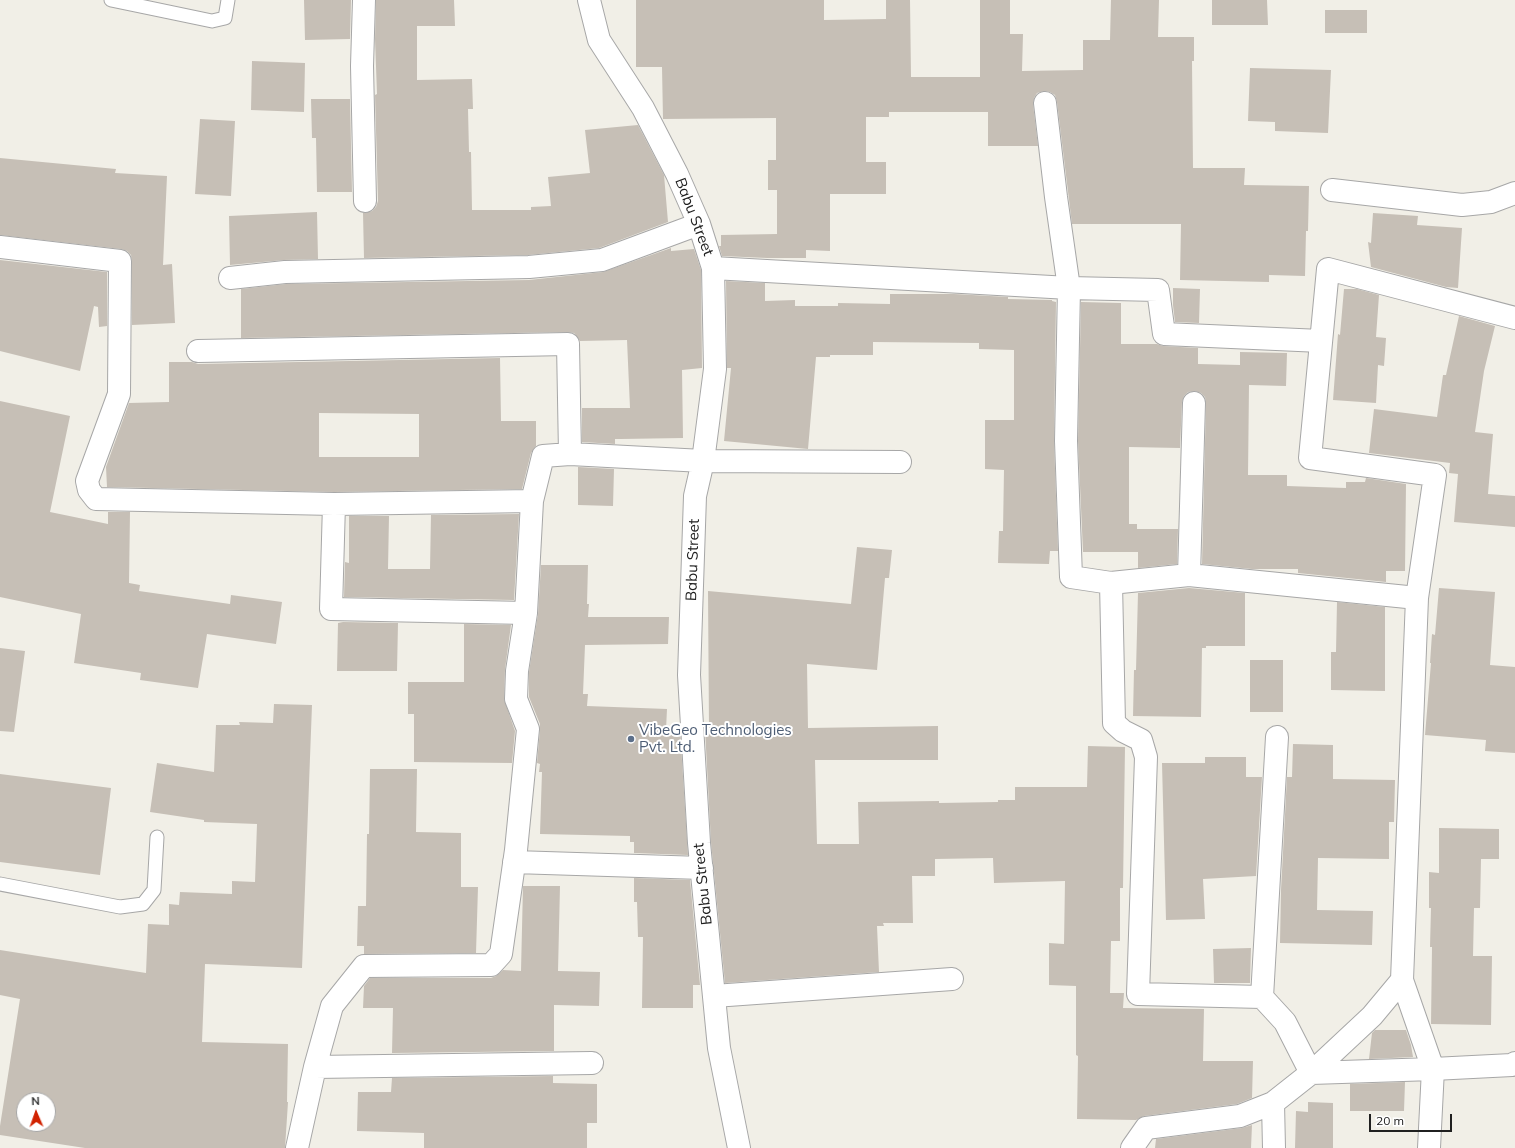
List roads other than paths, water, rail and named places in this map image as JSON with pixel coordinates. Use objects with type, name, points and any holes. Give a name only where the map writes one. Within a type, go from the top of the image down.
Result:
[{"type":"street","points":[[364,0],[362,66],[365,201]]},
{"type":"street","name":"Babu Street","points":[[589,0],[600,40],[643,108],[677,174],[699,224],[713,268],[715,369],[703,461],[696,496],[689,675],[702,868],[714,996],[720,1048],[739,1148]]},
{"type":"street","points":[[1045,103],[1069,288],[1066,441],[1071,577],[1111,583],[1189,575],[1417,598]]},
{"type":"street","points":[[1332,190],[1462,205],[1491,202],[1515,193]]},
{"type":"street","points":[[230,278],[285,272],[529,267],[588,262],[602,260],[699,224]]},
{"type":"street","points":[[0,247],[120,261],[119,394],[87,480],[89,490],[96,499],[334,504],[532,501]]},
{"type":"street","points":[[713,268],[1069,288],[1158,290],[1164,334],[1321,341]]},
{"type":"street","points":[[1429,1148],[1433,1069],[1402,980],[1417,598],[1435,475],[1310,458],[1328,269],[1515,318]]},
{"type":"street","points":[[198,351],[568,344],[570,454]]},
{"type":"street","points":[[1189,575],[1194,403]]},
{"type":"street","points":[[297,1148],[315,1067],[332,1006],[364,966],[491,965],[501,954],[514,862],[528,729],[516,699],[517,671],[526,613],[532,501],[543,456],[570,454],[703,461],[900,462]]},
{"type":"street","points":[[334,504],[331,609],[526,613]]},
{"type":"street","points":[[1111,583],[1114,723],[1123,731],[1141,740],[1146,757],[1138,994],[1262,997]]},
{"type":"street","points":[[1277,738],[1262,997],[1285,1022],[1311,1073]]},
{"type":"street","points":[[514,862],[702,868]]},
{"type":"street","points":[[714,996],[952,979]]},
{"type":"street","points":[[1132,1148],[1146,1128],[1240,1116],[1274,1103],[1311,1073],[1372,1016],[1402,980]]},
{"type":"street","points":[[1311,1073],[1512,1065],[1515,1062]]},
{"type":"street","points":[[315,1067],[592,1063]]},
{"type":"street","points":[[1274,1103],[1274,1148]]},
{"type":"lane","points":[[111,0],[212,21],[225,18],[228,0]]},
{"type":"lane","points":[[0,884],[120,907],[143,904],[154,890],[157,837]]},
{"type":"place","name":"VibeGeo Technologies Pvt. Ltd.","points":[[631,739]]}]
